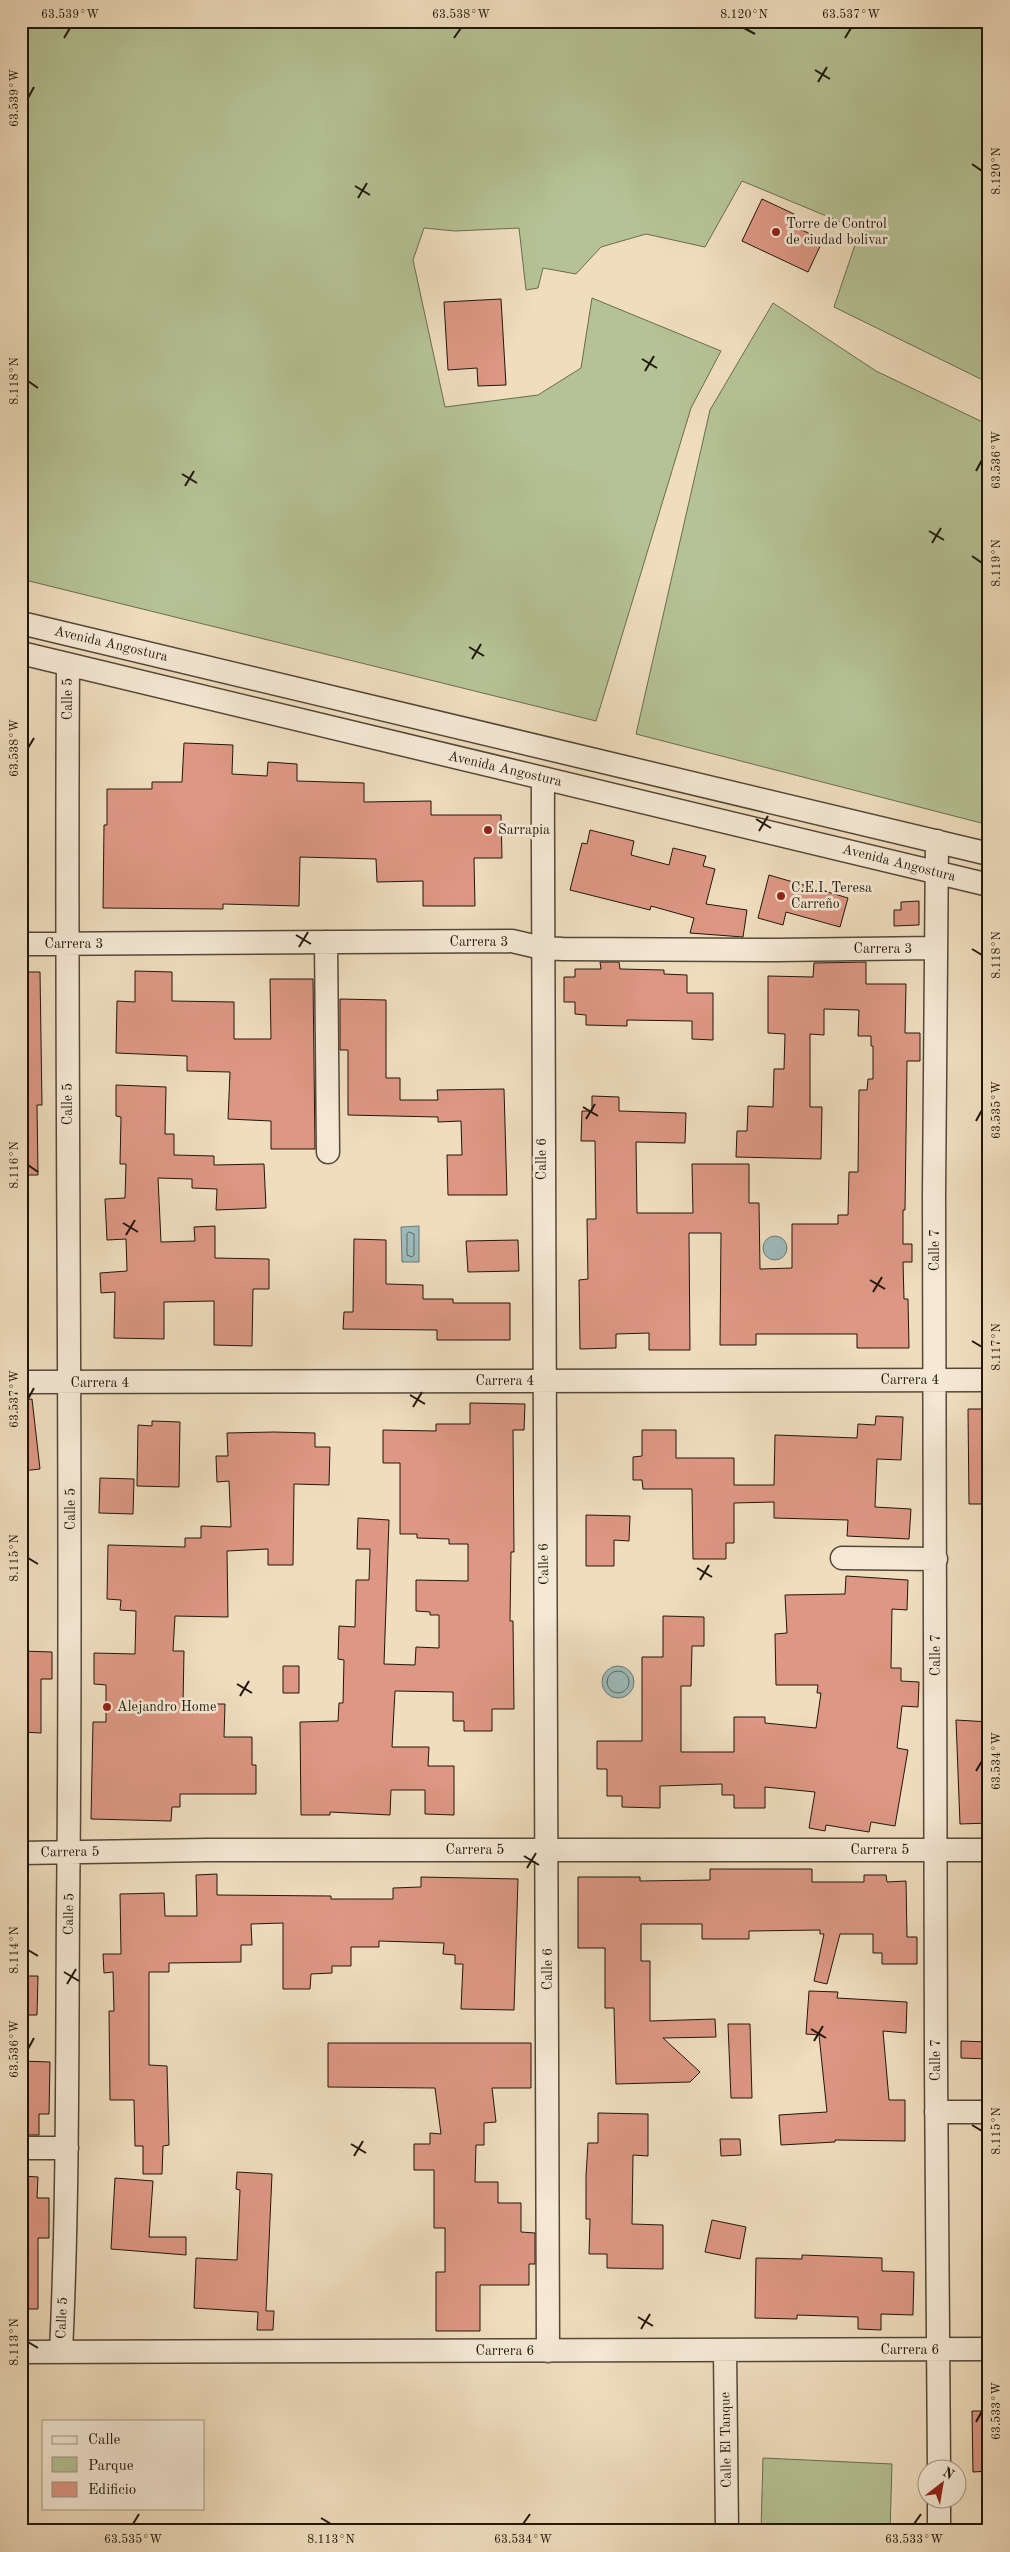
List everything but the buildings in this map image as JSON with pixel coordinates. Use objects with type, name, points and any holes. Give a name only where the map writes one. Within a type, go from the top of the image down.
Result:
[{"type":"street","name":"Avenida Angostura","points":[[21,622],[989,854]]},
{"type":"street","name":"Avenida Angostura","points":[[21,654],[989,885]]},
{"type":"street","name":"Calle 5","points":[[61,2352],[66,2248],[69,1852],[68,665]]},
{"type":"street","name":"Calle 6","points":[[542,778],[548,2350]]},
{"type":"street","name":"Calle 7","points":[[937,841],[935,1380],[936,2112],[939,2460]]},
{"type":"street","name":"Carrera 3","points":[[21,944],[512,941],[542,948],[778,950],[936,948]]},
{"type":"street","points":[[326,942],[328,1152]]},
{"type":"street","name":"Carrera 4","points":[[21,1382],[989,1380]]},
{"type":"street","points":[[842,1558],[936,1559]]},
{"type":"street","name":"Carrera 5","points":[[21,1853],[989,1850]]},
{"type":"street","points":[[936,2112],[989,2112]]},
{"type":"street","points":[[21,2148],[67,2148]]},
{"type":"street","name":"Calle El Tanque","points":[[725,2350],[727,2531]]},
{"type":"street","name":"Carrera 6","points":[[21,2352],[989,2350]]},
{"type":"street","points":[[939,2510],[939,2531]]},
{"type":"green space","points":[[21,21],[989,21],[989,383],[834,307],[860,230],[742,181],[705,247],[646,234],[601,247],[576,274],[543,268],[538,288],[526,290],[519,228],[455,231],[424,228],[413,260],[445,407],[538,395],[581,368],[592,298],[721,351],[691,408],[596,721],[21,579]]},
{"type":"green space","points":[[773,303],[876,371],[989,425],[989,825],[636,734],[710,410]]},
{"type":"green space","points":[[763,2458],[892,2464],[890,2531],[761,2531]]},
{"type":"water","points":[[419,1226],[419,1262],[402,1262],[401,1227]]},
{"type":"water","points":[[775,1236],[780,1237],[786,1243],[786,1253],[780,1259],[775,1260],[770,1259],[764,1253],[763,1248],[764,1243],[770,1237]]},
{"type":"water","points":[[618,1666],[629,1671],[634,1682],[629,1693],[618,1698],[607,1693],[602,1682],[607,1671]]},
{"type":"place","name":"Torre de Control de ciudad bolivar","points":[[776,232]]},
{"type":"place","name":"Sarrapia","points":[[488,830]]},
{"type":"place","name":"C.E.I. Teresa Carreño","points":[[781,896]]},
{"type":"place","name":"Alejandro Home","points":[[107,1707]]}]
